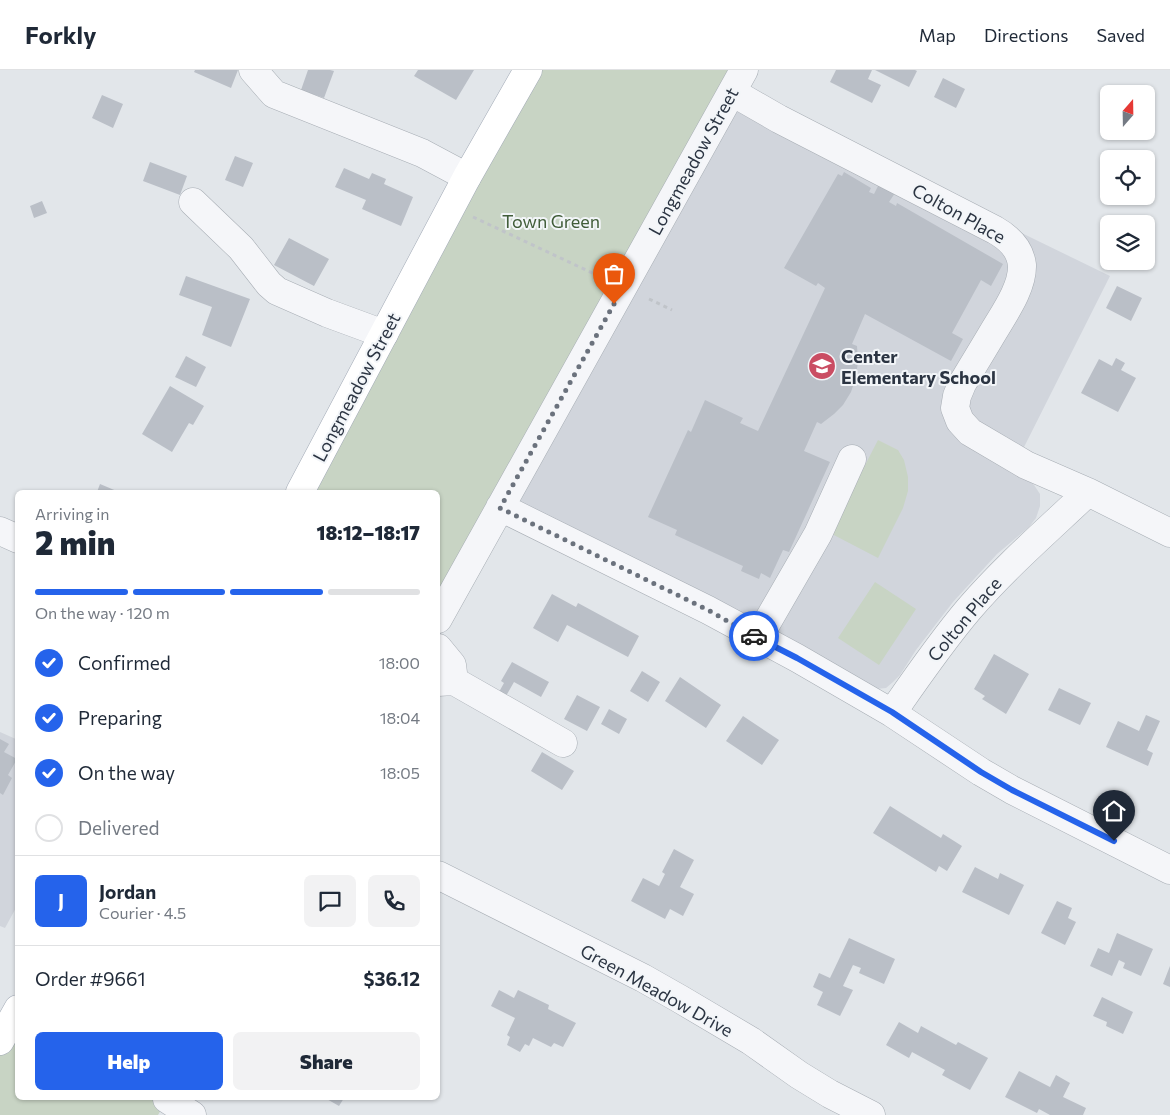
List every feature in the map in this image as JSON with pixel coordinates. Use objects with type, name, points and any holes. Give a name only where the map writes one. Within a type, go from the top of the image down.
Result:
[{"type":"main road","name":"Longmeadow Street","points":[[301,490],[467,177],[528,70]]},
{"type":"main road","points":[[0,1041],[15,1014]]},
{"type":"street","points":[[253,70],[274,94],[422,153],[467,177]]},
{"type":"street","name":"Colton Place","points":[[738,81],[779,119],[1002,234],[1011,241],[1019,254],[1022,267],[1019,282],[1012,300],[962,384],[955,402],[956,412],[960,420],[970,432],[980,439],[1026,465],[1088,492],[1170,533]]},
{"type":"street","name":"Longmeadow Street","points":[[440,615],[738,81]]},
{"type":"street","points":[[193,202],[242,248],[269,284],[277,291],[384,334]]},
{"type":"street","points":[[758,638],[818,534],[852,458]]},
{"type":"street","name":"Colton Place","points":[[892,712],[944,639],[970,608],[1003,573],[1088,492]]},
{"type":"street","points":[[500,508],[699,606],[797,658],[892,712],[951,753],[1012,790],[1170,870]]},
{"type":"street","points":[[0,531],[15,538]]},
{"type":"street","points":[[440,650],[452,665],[446,682],[563,743]]},
{"type":"street","name":"Green Meadow Drive","points":[[440,876],[672,994],[751,1041],[830,1094],[871,1115]]},
{"type":"street","points":[[164,1104],[192,1115]]},
{"type":"path","points":[[468,214],[607,280]]},
{"type":"path","points":[[649,300],[672,310]]},
{"type":"shaded area","name":"Center Elementary School","points":[[732,92],[1110,276],[1013,469],[1025,475],[1040,494],[1040,506],[1036,518],[1029,527],[997,554],[953,602],[916,650],[900,675],[886,688],[876,689],[500,507]]},
{"type":"shaded area","points":[[0,732],[15,739],[15,910],[5,928],[0,926]]},
{"type":"green space","name":"Town Green","points":[[528,70],[744,70],[440,615],[440,490],[301,490]]},
{"type":"green space","points":[[878,440],[898,450],[904,460],[908,477],[908,491],[903,508],[878,558],[830,533]]},
{"type":"green space","points":[[875,582],[916,609],[879,665],[838,638]]},
{"type":"green space","points":[[15,1013],[15,1100],[167,1100],[158,1115],[0,1115],[0,1041]]},
{"type":"building","points":[[195,70],[238,70],[231,88],[194,72]]},
{"type":"building","points":[[308,70],[334,71],[324,98],[301,90]]},
{"type":"building","points":[[418,70],[474,70],[456,100],[414,76]]},
{"type":"building","points":[[836,70],[872,70],[868,79],[881,85],[872,103],[830,82]]},
{"type":"building","points":[[875,70],[915,70],[917,71],[909,87]]},
{"type":"building","points":[[943,78],[965,89],[956,108],[934,97]]},
{"type":"building","points":[[102,95],[123,104],[113,128],[92,118]]},
{"type":"building","points":[[235,156],[253,163],[243,187],[225,180]]},
{"type":"building","points":[[150,162],[187,176],[180,195],[143,181]]},
{"type":"building","points":[[344,168],[369,179],[372,173],[386,179],[384,184],[413,197],[401,226],[362,209],[366,200],[335,187]]},
{"type":"building","points":[[844,172],[871,188],[869,192],[874,194],[879,184],[895,193],[889,202],[896,206],[897,203],[1003,264],[991,286],[981,280],[952,333],[963,339],[951,361],[865,314],[852,344],[857,346],[858,361],[856,377],[851,392],[843,405],[834,414],[821,424],[817,422],[804,451],[830,462],[789,552],[783,550],[770,578],[761,573],[759,579],[741,571],[743,566],[675,535],[677,530],[648,517],[688,430],[691,432],[705,400],[743,418],[740,423],[758,431],[825,288],[818,283],[816,286],[784,268],[838,174],[842,176]]},
{"type":"building","points":[[42,201],[47,213],[34,218],[30,206]]},
{"type":"building","points":[[289,238],[329,259],[314,286],[274,265]]},
{"type":"building","points":[[186,276],[250,299],[231,347],[202,335],[212,307],[179,295]]},
{"type":"building","points":[[1117,286],[1142,298],[1131,321],[1106,308]]},
{"type":"building","points":[[186,356],[206,367],[196,387],[175,377]]},
{"type":"building","points":[[1116,358],[1125,363],[1121,370],[1136,378],[1118,412],[1081,393],[1099,359],[1112,366]]},
{"type":"building","points":[[170,386],[204,406],[193,425],[189,423],[172,452],[142,434]]},
{"type":"building","points":[[100,484],[114,490],[98,490]]},
{"type":"building","points":[[552,594],[576,607],[578,603],[639,636],[628,657],[567,625],[558,642],[533,628]]},
{"type":"building","points":[[994,654],[1029,674],[1006,714],[982,699],[985,696],[974,689]]},
{"type":"building","points":[[512,662],[549,682],[541,697],[514,682],[506,696],[499,692],[504,683],[501,681]]},
{"type":"building","points":[[642,671],[660,682],[648,702],[630,691]]},
{"type":"building","points":[[680,677],[721,705],[706,728],[665,701]]},
{"type":"building","points":[[1059,688],[1091,703],[1080,725],[1048,710]]},
{"type":"building","points":[[577,695],[600,707],[587,731],[564,719]]},
{"type":"building","points":[[609,709],[627,719],[619,734],[601,724]]},
{"type":"building","points":[[1146,715],[1160,721],[1147,750],[1153,753],[1148,766],[1106,747],[1118,721],[1139,731]]},
{"type":"building","points":[[743,716],[779,740],[762,765],[726,741]]},
{"type":"building","points":[[0,739],[9,744],[4,752],[15,758],[15,763],[8,775],[12,778],[3,795],[0,793]]},
{"type":"building","points":[[542,752],[574,771],[562,790],[531,771]]},
{"type":"building","points":[[890,806],[941,838],[943,834],[962,846],[947,871],[939,866],[936,872],[873,833]]},
{"type":"building","points":[[674,849],[694,860],[680,887],[694,894],[683,916],[670,909],[665,919],[631,901],[643,878],[659,886],[665,874],[662,872]]},
{"type":"building","points":[[975,867],[998,879],[1000,873],[1024,885],[1009,915],[962,892]]},
{"type":"building","points":[[1057,901],[1072,908],[1068,918],[1076,922],[1065,945],[1041,933]]},
{"type":"building","points":[[1117,933],[1153,949],[1141,976],[1123,968],[1125,963],[1119,960],[1112,976],[1090,966],[1098,948],[1109,953]]},
{"type":"building","points":[[849,938],[895,959],[884,984],[859,973],[861,968],[853,965],[843,986],[853,990],[840,1016],[817,1005],[823,992],[813,987],[819,973],[830,978]]},
{"type":"building","points":[[1170,966],[1170,987],[1163,984]]},
{"type":"building","points":[[499,990],[514,998],[518,990],[549,1005],[548,1009],[576,1023],[563,1047],[554,1043],[551,1047],[533,1038],[529,1046],[525,1044],[520,1052],[507,1045],[510,1037],[507,1035],[515,1018],[491,1006]]},
{"type":"building","points":[[1102,997],[1133,1012],[1123,1034],[1106,1026],[1107,1022],[1093,1016]]},
{"type":"building","points":[[899,1022],[918,1033],[921,1026],[956,1045],[958,1042],[988,1058],[970,1090],[942,1075],[945,1070],[912,1052],[909,1058],[886,1045]]},
{"type":"building","points":[[1019,1071],[1050,1087],[1056,1075],[1070,1083],[1063,1097],[1086,1108],[1083,1115],[1050,1115],[1039,1109],[1037,1113],[1005,1097]]},
{"type":"building","points":[[328,1100],[343,1100],[339,1106]]},
{"type":"way so far","points":[[614,304],[500,508],[708,610],[754,636]]},
{"type":"place","name":"Center Elementary School","points":[[822,366]]},
{"type":"route","points":[[754,636],[892,712],[951,753],[1012,790],[1114,841]]}]
